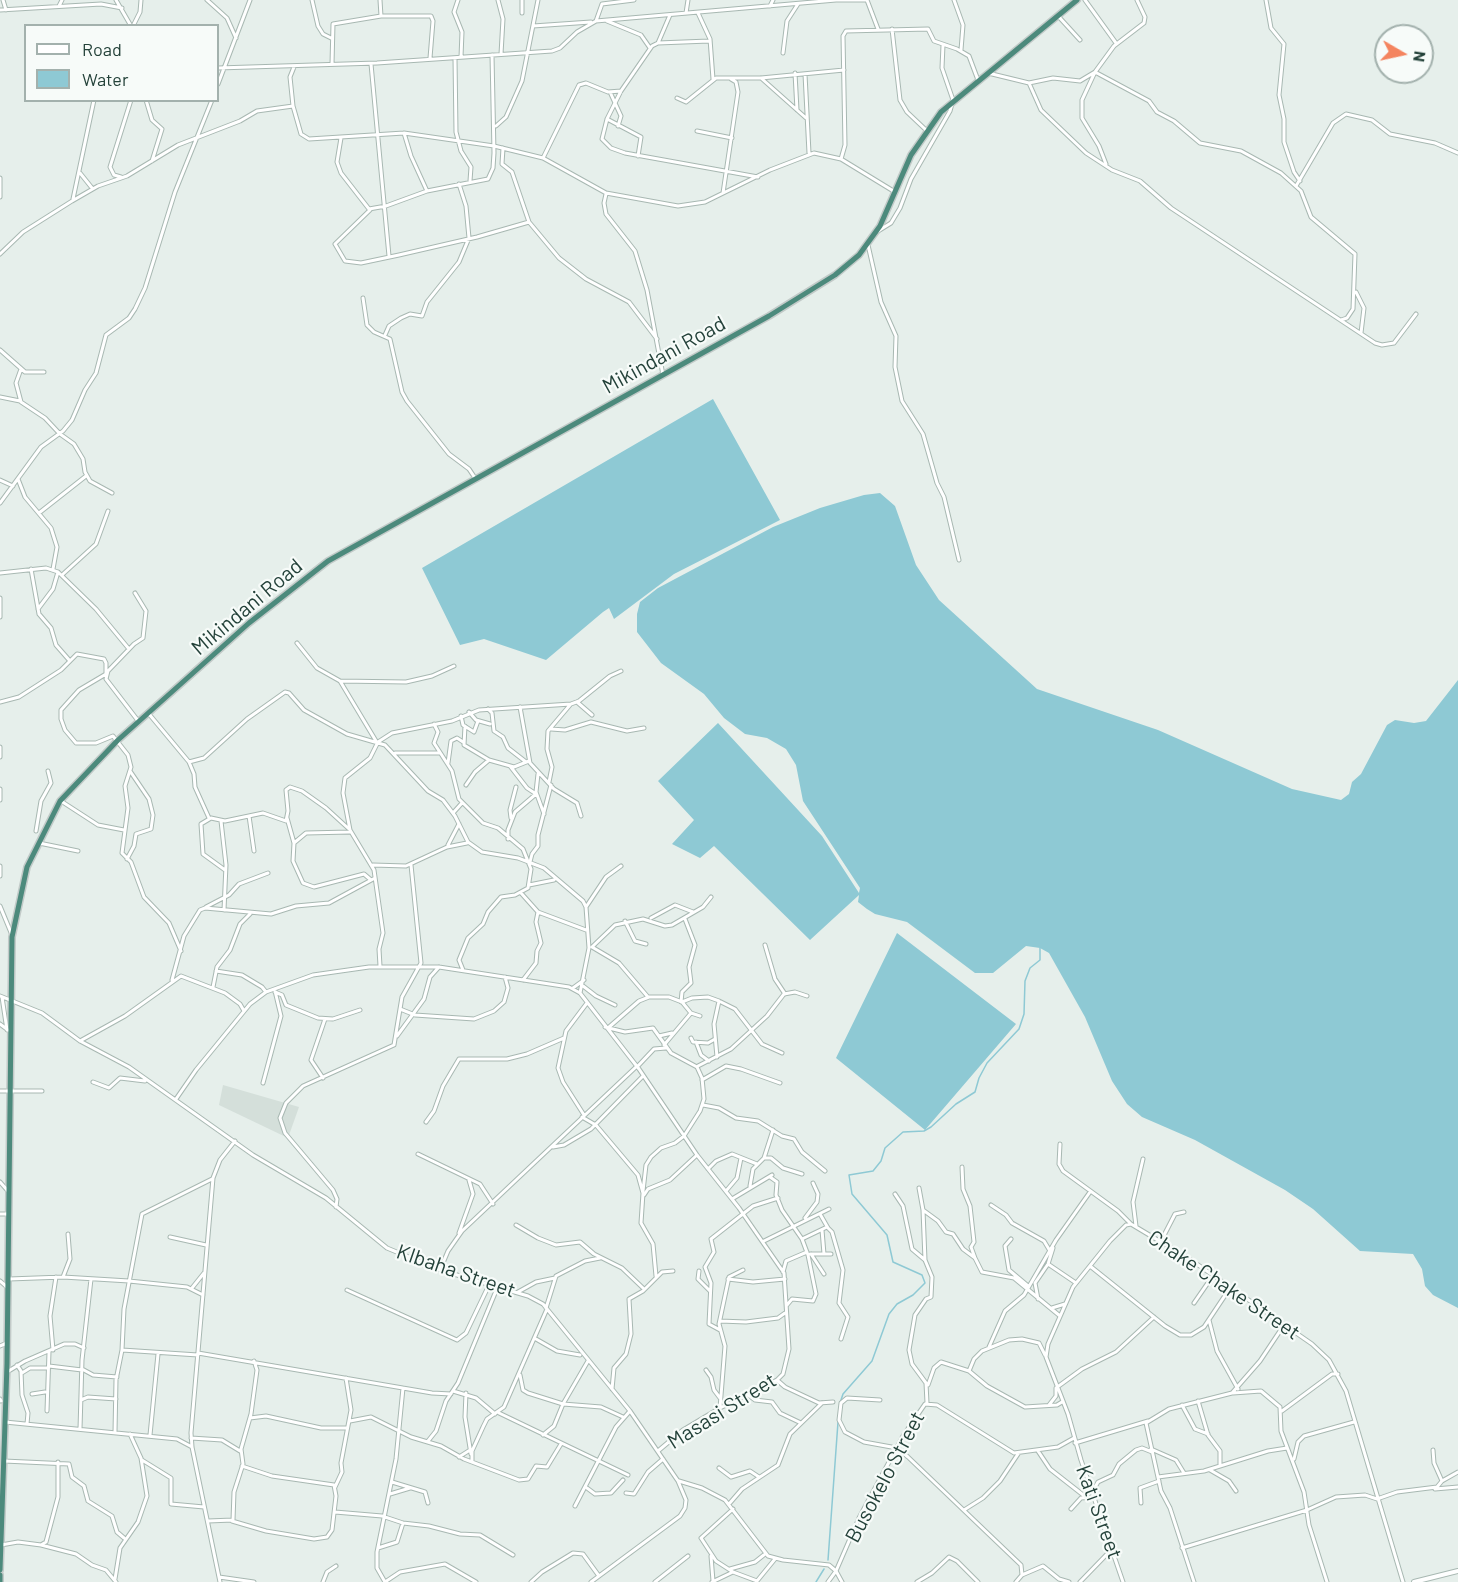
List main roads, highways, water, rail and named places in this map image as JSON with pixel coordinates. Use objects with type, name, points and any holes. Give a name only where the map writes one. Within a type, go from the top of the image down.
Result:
[{"type":"highway","name":"Mikindani Road","points":[[0,1570],[5,1422],[2,1400],[7,1343],[7,1214],[3,1187],[9,1091],[12,937],[20,891],[37,843],[60,801],[118,740],[249,623],[301,580],[350,548],[806,295],[851,262],[875,233],[911,155],[926,130],[953,100],[1077,0]]},
{"type":"highway","points":[[0,1575],[0,1582]]},
{"type":"water","points":[[713,399],[780,520],[674,574],[614,619],[609,608],[546,660],[484,639],[460,645],[422,568]]},
{"type":"water","points":[[880,493],[895,506],[916,565],[939,600],[1037,689],[1158,730],[1292,789],[1341,800],[1349,794],[1352,782],[1361,774],[1387,725],[1395,720],[1414,723],[1426,721],[1458,680],[1458,1308],[1433,1295],[1425,1286],[1422,1269],[1413,1254],[1360,1251],[1313,1209],[1285,1190],[1195,1140],[1142,1117],[1127,1104],[1112,1081],[1085,1017],[1049,953],[1040,948],[1026,946],[993,973],[975,973],[907,922],[875,914],[867,909],[858,902],[859,895],[810,940],[714,846],[700,858],[672,844],[694,820],[658,781],[718,723],[822,836],[859,893],[860,888],[803,801],[796,765],[786,749],[767,738],[745,734],[724,718],[704,694],[661,663],[637,632],[637,614],[640,602],[658,588],[773,527],[820,508],[864,495]]},
{"type":"water","points":[[897,933],[1016,1024],[925,1130],[836,1058]]},
{"type":"waterway","points":[[840,1403],[843,1394],[872,1361],[889,1314],[897,1304],[913,1295],[925,1283],[922,1275],[893,1262],[887,1235],[852,1194],[849,1175],[873,1171],[881,1161],[885,1148],[903,1132],[924,1131],[956,1104],[975,1092],[987,1063],[1019,1029],[1024,1014],[1025,981],[1030,968],[1040,960],[1040,948]]},
{"type":"waterway","points":[[828,1560],[838,1422]]},
{"type":"waterway","points":[[816,1582],[824,1569]]}]
